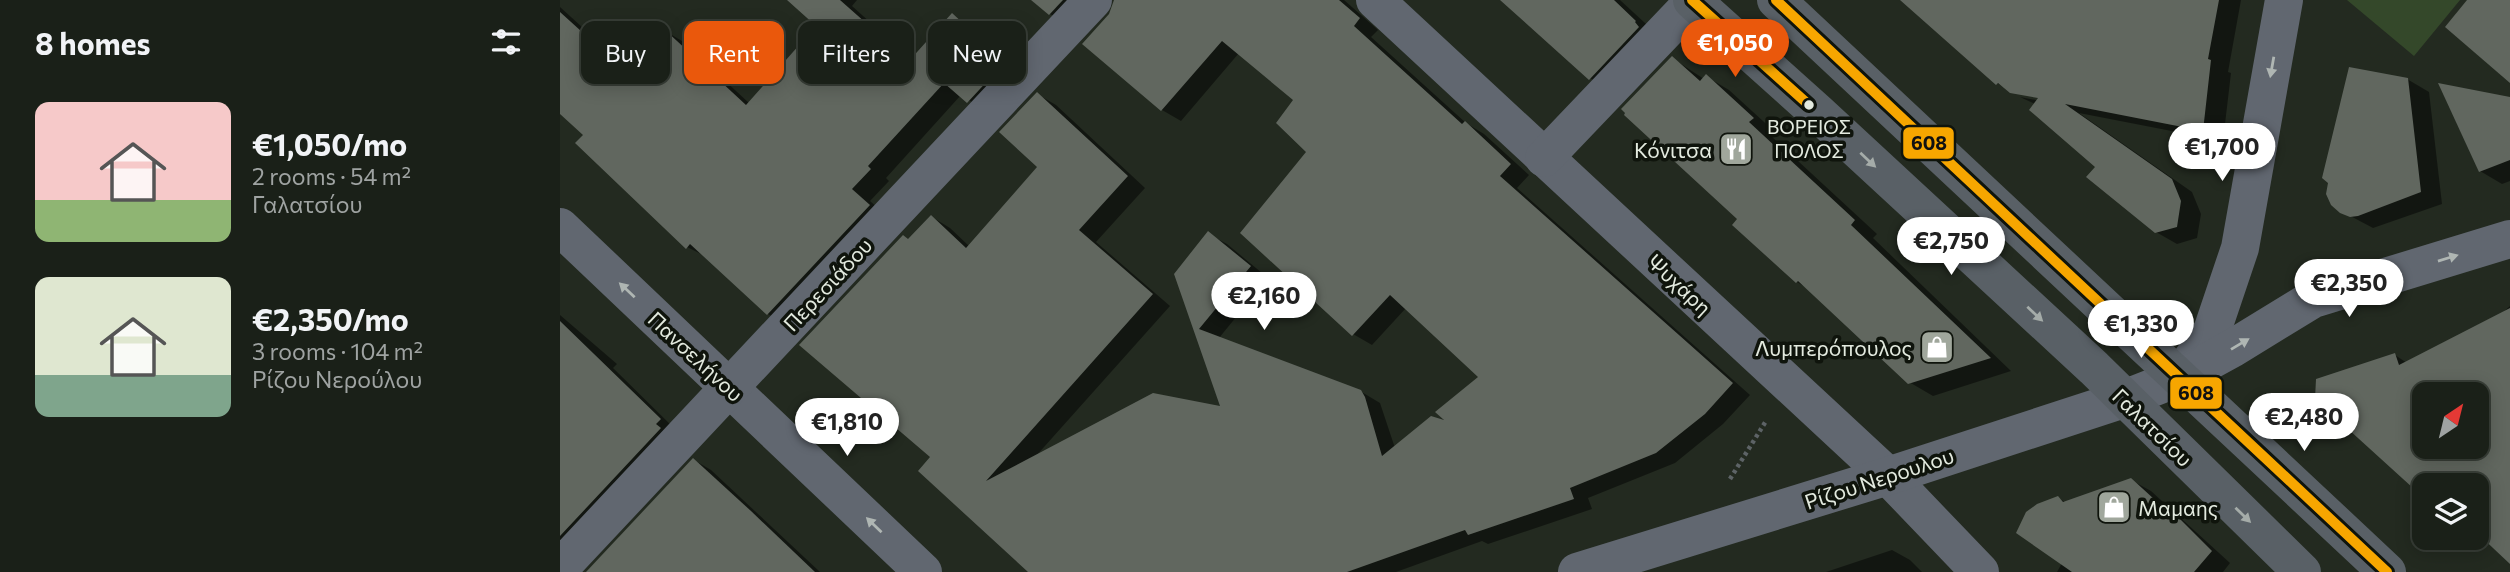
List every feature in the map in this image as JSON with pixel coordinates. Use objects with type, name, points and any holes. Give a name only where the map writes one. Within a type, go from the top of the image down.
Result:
[{"type":"main road","points":[[1776,0],[2387,572]]},
{"type":"main road","name":"Γαλατσίου","points":[[1692,1],[1838,132],[2124,399],[2302,572]]},
{"type":"street","name":"Περεσιάδου","points":[[560,568],[1093,0]]},
{"type":"street","name":"Ψυχάρη","points":[[1376,0],[1888,476],[1980,572]]},
{"type":"street","points":[[2180,377],[2212,331],[2240,248],[2284,0]]},
{"type":"street","points":[[1544,158],[1692,1]]},
{"type":"street","name":"Πανσελήνου","points":[[560,227],[923,572]]},
{"type":"street","name":"Ρίζου Νερουλου","points":[[1577,572],[1888,476],[2124,399],[2180,377],[2313,299],[2510,239]]},
{"type":"path","points":[[1694,536],[1789,386]]},
{"type":"green space","points":[[2347,0],[2460,0],[2414,56]]},
{"type":"building","points":[[787,0],[840,0],[864,21],[810,21]]},
{"type":"building","points":[[1031,0],[1063,0],[1049,15]]},
{"type":"building","points":[[1114,0],[1339,0],[1360,18],[1354,26],[1462,124],[1465,121],[1511,164],[1500,176],[1733,383],[1705,414],[1656,453],[1570,488],[1574,499],[1468,535],[1465,530],[1347,572],[1028,572],[918,471],[930,457],[799,345],[903,235],[908,239],[931,215],[966,248],[1037,167],[999,132],[1037,92],[1128,176],[1079,230],[1153,294],[986,481],[1153,393],[1220,406],[1174,274],[1208,231],[1251,266],[1199,329],[1361,390],[1382,456],[1431,416],[1444,420],[1435,412],[1478,377],[1390,295],[1352,336],[1240,233],[1306,152],[1276,123],[1293,100],[1222,41],[1161,111],[1082,44],[1109,14]]},
{"type":"building","points":[[1500,0],[1614,0],[1639,27],[1589,80]]},
{"type":"building","points":[[1900,0],[2219,0],[2208,59],[2211,60],[2203,131],[2065,104],[2172,179],[2181,201],[2177,227],[2155,233],[2086,177],[2095,167],[2029,110],[2038,98],[2010,93],[1998,83],[1996,85]]},
{"type":"building","points":[[2467,0],[2510,0],[2510,83],[2445,27]]},
{"type":"building","points":[[560,12],[581,31],[581,84],[670,84],[670,34],[684,47],[684,84],[723,84],[746,105],[765,84],[784,84],[784,62],[798,46],[798,84],[914,84],[914,55],[928,40],[928,84],[943,84],[868,166],[871,169],[852,189],[870,205],[767,315],[690,244],[686,249],[575,143],[583,135],[560,114]]},
{"type":"building","points":[[952,13],[961,21],[945,21]]},
{"type":"building","points":[[1672,56],[1700,81],[1706,74],[1754,118],[1749,122],[1855,220],[1851,225],[1991,358],[1908,384],[1798,281],[1796,283],[1732,225],[1737,219],[1624,115],[1621,109]]},
{"type":"building","points":[[2349,67],[2408,78],[2421,192],[2350,217],[2331,205],[2326,194],[2328,183],[2322,178]]},
{"type":"building","points":[[2438,83],[2510,97],[2510,160],[2479,172]]},
{"type":"building","points":[[945,84],[985,84],[967,103]]},
{"type":"building","points":[[2510,308],[2510,564],[2489,544],[2489,473],[2412,473],[2412,487],[2315,399],[2316,379],[2395,353],[2399,365]]},
{"type":"building","points":[[560,321],[661,419],[656,424],[661,428],[560,536]]},
{"type":"building","points":[[693,458],[751,511],[815,572],[586,572]]},
{"type":"building","points":[[2131,478],[2177,520],[2179,518],[2212,551],[2194,572],[2072,572],[2016,533],[2026,512],[2037,504],[2058,496],[2063,502]]},
{"type":"transit line","name":"608","points":[[1692,0],[1809,105]]},
{"type":"transit line","name":"608","points":[[1776,0],[2387,572]]},
{"type":"place","name":"ΒΟΡΕΙΟΣ ΠΟΛΟΣ","points":[[1809,105]]},
{"type":"place","name":"Κόνιτσα","points":[[1736,149]]},
{"type":"place","name":"Λυμπερόπουλος","points":[[1937,347]]},
{"type":"place","name":"Μαμαης","points":[[2114,507]]}]
